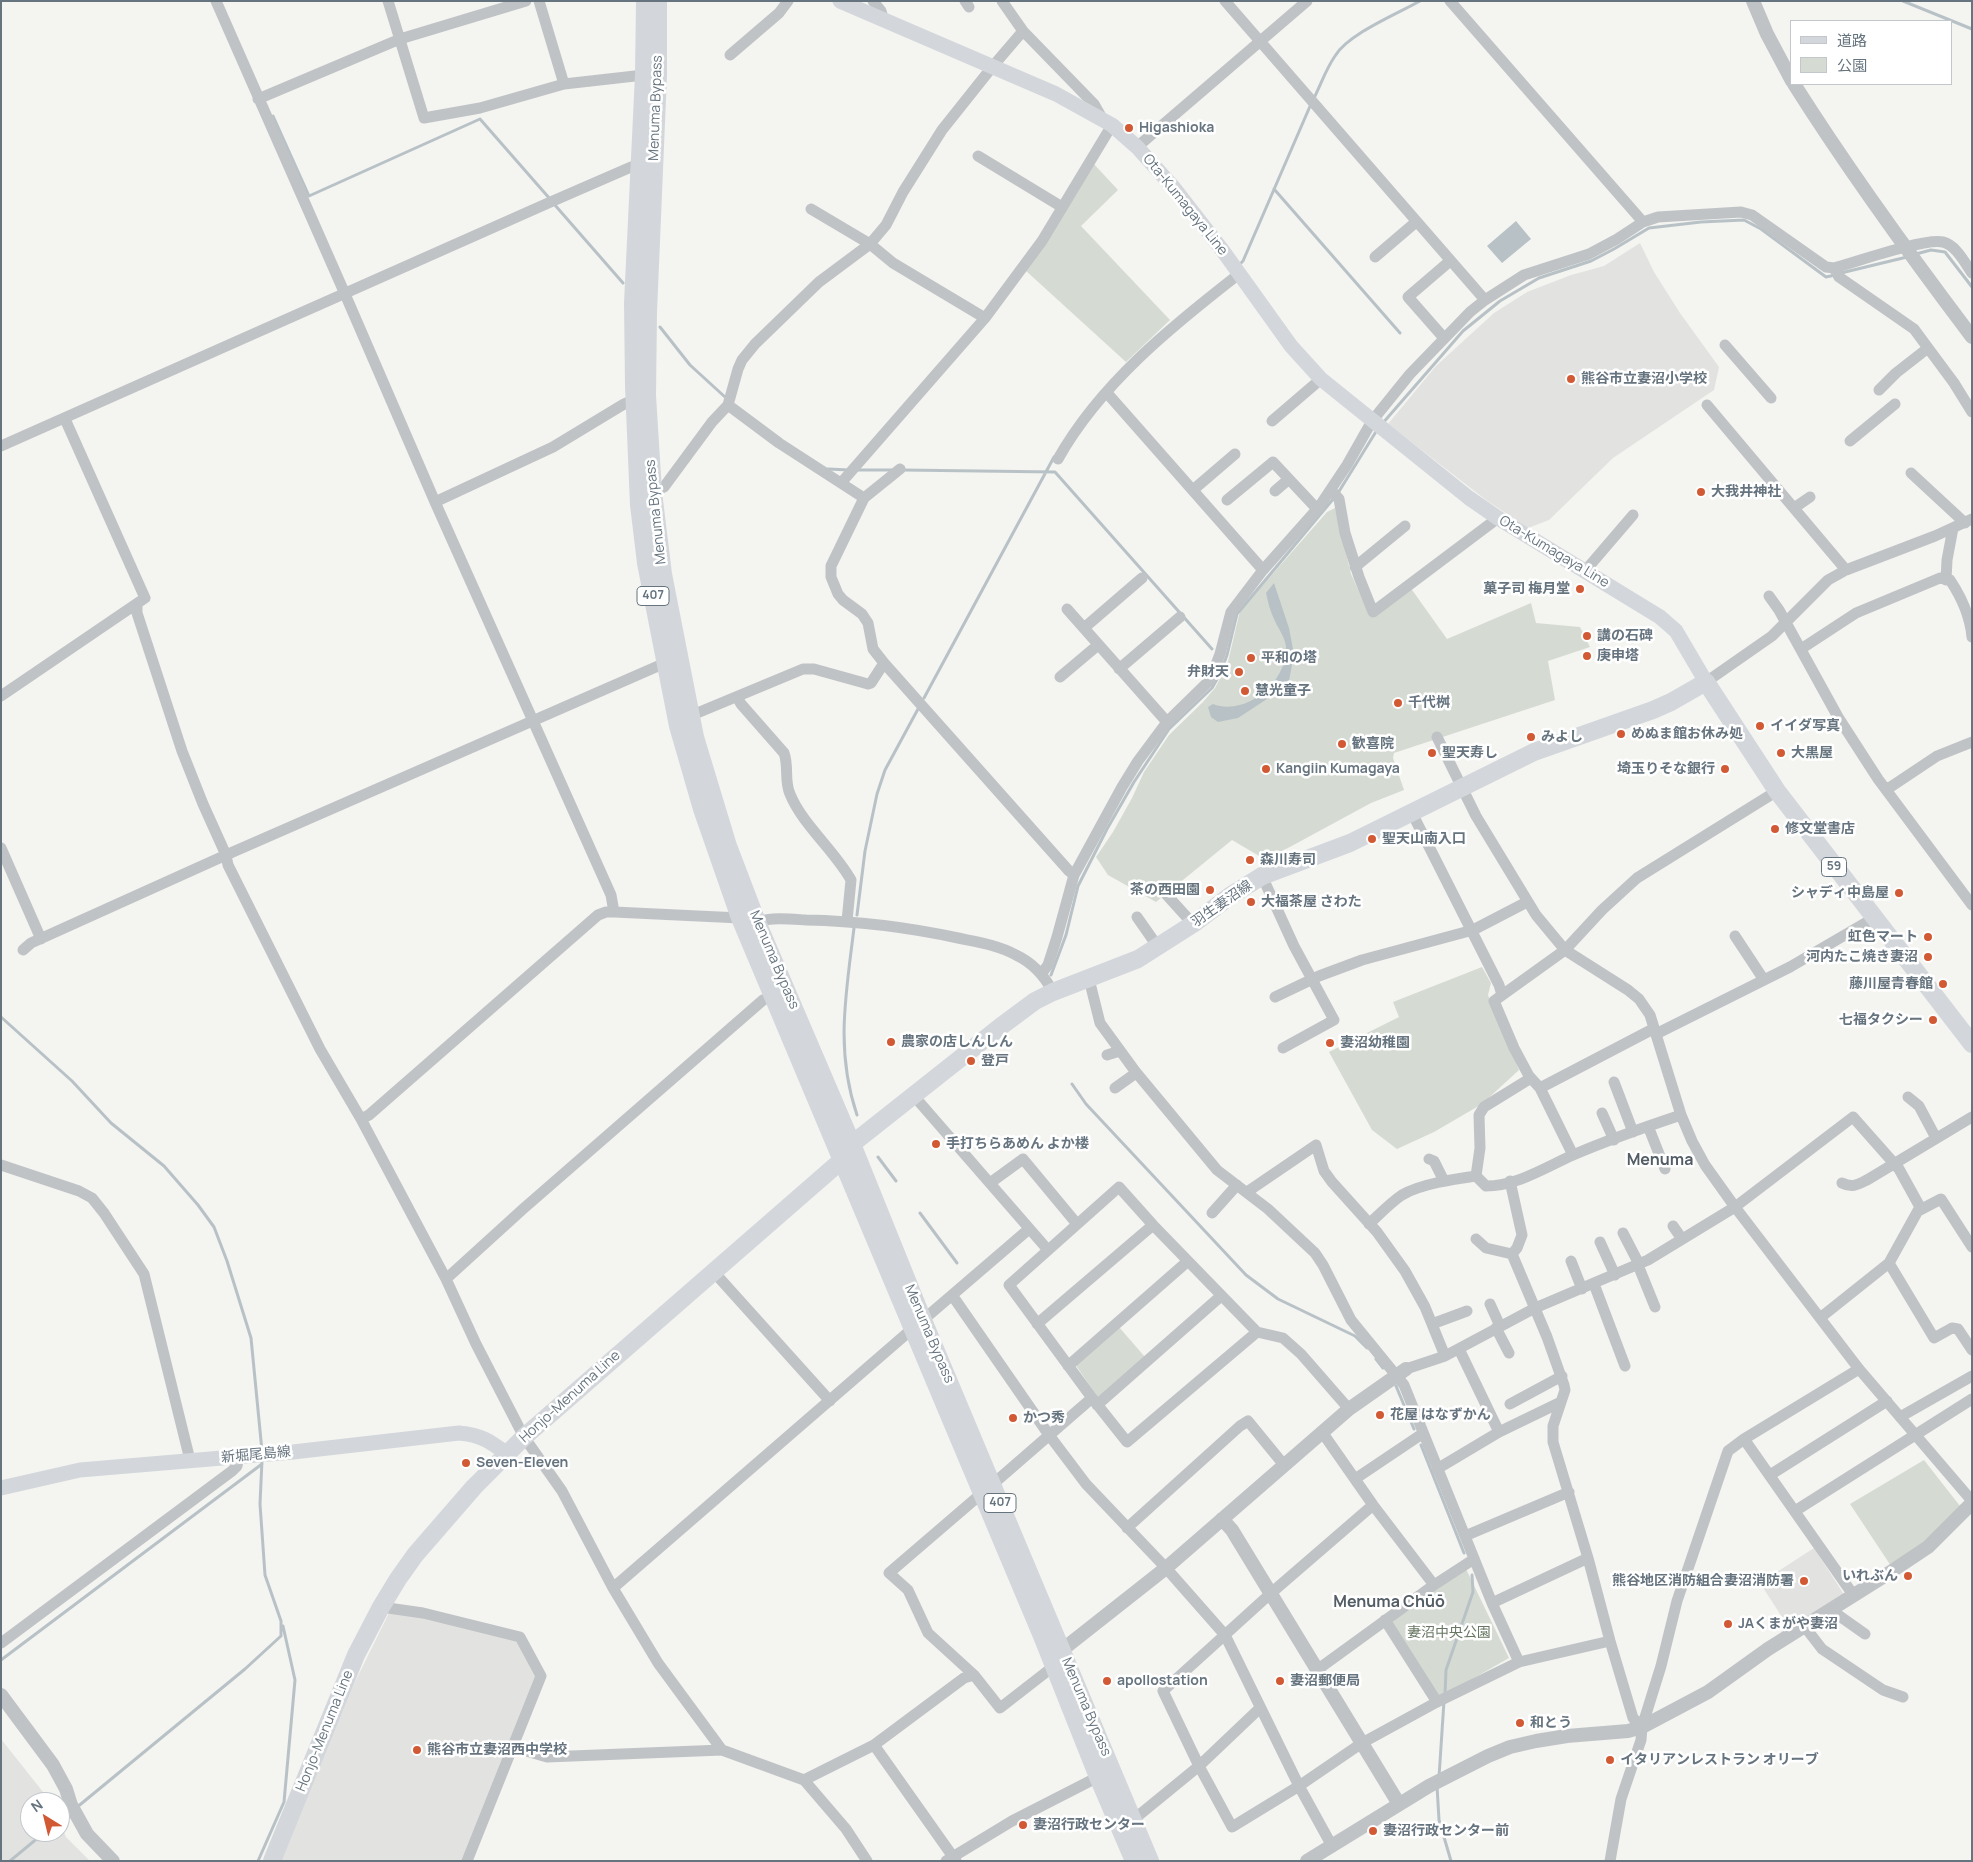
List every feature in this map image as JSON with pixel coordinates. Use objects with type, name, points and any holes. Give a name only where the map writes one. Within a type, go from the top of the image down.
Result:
[{"type":"main road","name":"Menuma Bypass","points":[[645,1],[644,75],[647,165]]},
{"type":"main road","name":"Menuma Bypass","points":[[658,1],[647,165],[633,303],[641,397],[663,574],[695,737],[749,920],[774,996],[842,1160],[918,1325],[987,1489],[1054,1666],[1134,1861]]},
{"type":"main road","name":"Ota-Kumagaya Line","points":[[840,1],[1056,94],[1107,122],[1137,147],[1174,188],[1291,346],[1321,379],[1441,477],[1498,518],[1648,608],[1669,624],[1683,642],[1706,682]]},
{"type":"main road","name":"Menuma Bypass","points":[[641,397],[640,506],[646,563],[678,726],[699,800],[749,920],[852,1144],[918,1325]]},
{"type":"main road","name":"羽生妻沼線","points":[[852,1144],[1017,1014],[1053,992],[1138,959],[1193,924],[1230,896],[1262,876],[1350,843],[1547,747],[1654,710],[1706,682]]},
{"type":"main road","name":"59","points":[[1706,682],[1777,791],[1972,1044]]},
{"type":"main road","name":"Honjo-Menuma Line","points":[[272,1861],[356,1655],[380,1607],[398,1579],[447,1517],[524,1437],[842,1160],[852,1144]]},
{"type":"main road","name":"新堀尾島線","points":[[1,1488],[80,1470],[239,1456],[459,1433],[476,1435],[489,1441],[507,1454]]},
{"type":"main road","name":"Menuma Bypass","points":[[987,1489],[1062,1650],[1150,1861]]},
{"type":"street","points":[[216,1],[435,502],[611,895],[614,912]]},
{"type":"street","points":[[388,1],[424,118],[480,108],[564,84],[644,75]]},
{"type":"street","points":[[258,99],[400,39],[526,1]]},
{"type":"street","points":[[539,1],[564,84]]},
{"type":"street","points":[[730,55],[779,13],[788,1]]},
{"type":"street","points":[[873,1],[881,11],[884,21]]},
{"type":"street","points":[[841,483],[985,318],[1042,241],[1107,122],[1094,104],[1023,31],[1002,1]]},
{"type":"street","points":[[1225,1],[1485,300]]},
{"type":"street","points":[[1137,147],[1306,1]]},
{"type":"street","points":[[1450,1],[1643,222]]},
{"type":"street","points":[[1753,1],[1767,34],[1790,76]]},
{"type":"street","points":[[653,492],[664,487],[712,422],[728,405],[738,369],[742,360],[755,344],[819,282],[870,244],[886,225],[903,192],[942,130],[1023,31]]},
{"type":"street","points":[[1795,85],[1830,141],[1905,248],[1972,337]]},
{"type":"street","points":[[978,156],[1062,207]]},
{"type":"street","points":[[1,446],[631,167],[647,165]]},
{"type":"street","points":[[811,209],[870,244],[893,263],[985,318]]},
{"type":"street","points":[[1042,973],[1048,964],[1058,938],[1074,875],[1122,787],[1138,762],[1167,722],[1210,680],[1220,654],[1231,612],[1263,570],[1317,509],[1335,495],[1372,421],[1410,374],[1470,312],[1485,300],[1524,275],[1589,254],[1618,239],[1643,222],[1658,216],[1741,212],[1752,215],[1826,266],[1834,268],[1927,242],[1944,242],[1954,248],[1972,273]]},
{"type":"street","points":[[1375,257],[1416,222]]},
{"type":"street","points":[[1444,338],[1408,297],[1450,261]]},
{"type":"street","points":[[1834,268],[1839,277],[1914,329],[1954,383],[1972,412]]},
{"type":"street","points":[[1058,459],[1081,421],[1107,393],[1154,345],[1239,274]]},
{"type":"street","points":[[1724,345],[1772,398]]},
{"type":"street","points":[[1880,390],[1896,373],[1928,348]]},
{"type":"street","points":[[1272,421],[1321,379]]},
{"type":"street","points":[[1107,393],[1263,570]]},
{"type":"street","points":[[435,502],[552,447],[641,397]]},
{"type":"street","points":[[1850,441],[1895,404]]},
{"type":"street","points":[[728,405],[779,443],[864,498]]},
{"type":"street","points":[[1707,405],[1846,570]]},
{"type":"street","points":[[1,696],[145,598],[65,419]]},
{"type":"street","points":[[1192,490],[1235,454]]},
{"type":"street","points":[[1226,500],[1273,462],[1317,509]]},
{"type":"street","points":[[900,469],[864,498],[831,566],[831,577],[842,600],[862,614],[868,623],[873,649],[884,663],[1068,871],[1074,875]]},
{"type":"street","points":[[1706,682],[1772,636],[1828,580],[1846,570],[1969,521],[1911,473]]},
{"type":"street","points":[[1275,491],[1290,480]]},
{"type":"street","points":[[1335,495],[1355,566],[1373,612],[1498,518]]},
{"type":"street","points":[[1794,508],[1810,496]]},
{"type":"street","points":[[1585,571],[1633,515]]},
{"type":"street","points":[[1355,566],[1405,526]]},
{"type":"street","points":[[1946,580],[1947,560],[1953,528]]},
{"type":"street","points":[[1084,628],[1142,578]]},
{"type":"street","points":[[1800,649],[1856,613],[1940,578],[1950,580],[1958,592],[1969,615],[1972,637]]},
{"type":"street","points":[[1769,596],[1838,717],[1884,787],[1970,899]]},
{"type":"street","points":[[137,605],[137,613],[182,751],[226,855],[228,865],[320,1050],[361,1119],[446,1279],[476,1344],[524,1437],[562,1491],[613,1588],[658,1663],[722,1750]]},
{"type":"street","points":[[1067,609],[1167,722]]},
{"type":"street","points":[[1119,669],[1180,617]]},
{"type":"street","points":[[1060,677],[1098,645]]},
{"type":"street","points":[[23,950],[41,939],[226,855],[665,663]]},
{"type":"street","points":[[690,716],[803,669],[814,669],[868,684],[884,663]]},
{"type":"street","points":[[737,697],[741,704],[784,752],[787,761],[787,783],[792,800],[851,880],[847,921]]},
{"type":"street","points":[[1308,1861],[1399,1804],[1457,1771],[1510,1747],[1567,1736],[1628,1731],[1642,1727],[1708,1692],[1768,1649],[1854,1596],[1928,1546],[1972,1502],[1859,1369],[1705,1165],[1681,1115],[1650,1015],[1639,999],[1628,990],[1565,950],[1527,902],[1460,788],[1437,737]]},
{"type":"street","points":[[1884,787],[1889,788],[1937,756],[1972,742]]},
{"type":"street","points":[[1573,1155],[1540,1088],[1531,1078],[1514,1048],[1494,1001],[1565,950],[1612,900],[1637,878],[1777,791]]},
{"type":"street","points":[[1412,814],[1472,930],[1502,995]]},
{"type":"street","points":[[1,848],[41,939]]},
{"type":"street","points":[[1262,876],[1294,946],[1334,1020],[1283,1048]]},
{"type":"street","points":[[1165,893],[1193,924]]},
{"type":"street","points":[[1275,997],[1362,960],[1472,930],[1527,902]]},
{"type":"street","points":[[361,1119],[370,1115],[598,915],[606,912],[749,920],[847,921],[904,928],[986,944],[1016,954],[1042,973],[1053,992]]},
{"type":"street","points":[[1137,917],[1158,947]]},
{"type":"street","points":[[1540,1088],[1790,967],[1874,918]]},
{"type":"street","points":[[1736,936],[1764,980]]},
{"type":"street","points":[[1089,979],[1100,1023],[1136,1073],[1217,1170],[1276,1216],[1315,1254],[1323,1265],[1351,1320],[1401,1372],[1422,1434],[1518,1662]]},
{"type":"street","points":[[446,1279],[523,1209],[764,1000],[774,996]]},
{"type":"street","points":[[1107,1055],[1120,1051]]},
{"type":"street","points":[[1115,1088],[1136,1073]]},
{"type":"street","points":[[1476,1176],[1480,1148],[1479,1115],[1484,1107],[1531,1078]]},
{"type":"street","points":[[1614,1082],[1633,1132]]},
{"type":"street","points":[[914,1096],[1048,1250]]},
{"type":"street","points":[[1908,1097],[1919,1106],[1936,1138]]},
{"type":"street","points":[[1602,1113],[1614,1140]]},
{"type":"street","points":[[1476,1176],[1486,1186],[1495,1186],[1534,1174],[1573,1155],[1681,1115]]},
{"type":"street","points":[[1062,1650],[1166,1568],[1349,1409],[1401,1372],[1445,1356],[1535,1308],[1615,1275],[1682,1240],[1735,1207],[1853,1117],[1899,1169],[1920,1207],[1889,1263],[1820,1318]]},
{"type":"street","points":[[1842,1184],[1856,1186],[1972,1117]]},
{"type":"street","points":[[1648,1126],[1665,1169]]},
{"type":"street","points":[[1212,1213],[1242,1189],[1316,1145],[1328,1177],[1369,1224],[1406,1271],[1432,1324],[1445,1356]]},
{"type":"street","points":[[990,1183],[1023,1159],[1077,1224]]},
{"type":"street","points":[[1429,1159],[1434,1161],[1444,1181]]},
{"type":"street","points":[[1,1165],[79,1191],[92,1198],[144,1274],[190,1460]]},
{"type":"street","points":[[1369,1224],[1408,1192],[1444,1181],[1476,1176]]},
{"type":"street","points":[[1510,1181],[1522,1235],[1517,1248],[1512,1254]]},
{"type":"street","points":[[1257,1332],[1127,1442],[1095,1402],[1009,1285],[1119,1187],[1153,1225],[1257,1332],[1283,1338],[1301,1354],[1349,1409]]},
{"type":"street","points":[[1918,1211],[1941,1198],[1972,1247]]},
{"type":"street","points":[[1037,1324],[1153,1225]]},
{"type":"street","points":[[1673,1226],[1682,1240]]},
{"type":"street","points":[[613,1588],[1029,1229]]},
{"type":"street","points":[[1623,1233],[1638,1264],[1654,1307]]},
{"type":"street","points":[[1476,1240],[1486,1248],[1512,1254]]},
{"type":"street","points":[[1600,1242],[1615,1275]]},
{"type":"street","points":[[1512,1254],[1562,1376],[1565,1390],[1553,1426],[1553,1442],[1588,1558],[1632,1718],[1642,1727]]},
{"type":"street","points":[[1068,1366],[1188,1261]]},
{"type":"street","points":[[1571,1261],[1588,1287],[1625,1366]]},
{"type":"street","points":[[1889,1263],[1934,1338],[1952,1328],[1958,1329],[1972,1350]]},
{"type":"street","points":[[713,1271],[830,1400]]},
{"type":"street","points":[[952,1295],[1049,1435],[1086,1484],[1166,1568],[1225,1635],[1299,1786],[1332,1846]]},
{"type":"street","points":[[1054,1666],[1000,1708],[974,1675],[928,1633],[908,1590],[890,1573],[1049,1435],[1095,1402],[1221,1296]]},
{"type":"street","points":[[1490,1304],[1509,1353]]},
{"type":"street","points":[[1432,1324],[1467,1311]]},
{"type":"street","points":[[1459,1349],[1499,1432]]},
{"type":"street","points":[[1610,1861],[1617,1814],[1639,1748],[1642,1727],[1661,1666],[1677,1601],[1728,1451],[1744,1439],[1859,1369]]},
{"type":"street","points":[[1510,1404],[1562,1376]]},
{"type":"street","points":[[1900,1417],[1972,1376]]},
{"type":"street","points":[[1795,1511],[1972,1399]]},
{"type":"street","points":[[1437,1469],[1499,1432],[1561,1402]]},
{"type":"street","points":[[1770,1476],[1886,1402]]},
{"type":"street","points":[[1127,1528],[1240,1426],[1248,1421],[1284,1465]]},
{"type":"street","points":[[1322,1432],[1373,1505],[1434,1585]]},
{"type":"street","points":[[1356,1479],[1422,1434]]},
{"type":"street","points":[[1744,1439],[1854,1596]]},
{"type":"street","points":[[1,1643],[232,1471],[236,1466],[239,1456]]},
{"type":"street","points":[[1465,1536],[1568,1492]]},
{"type":"street","points":[[1373,1505],[1270,1594],[1163,1691],[1199,1766],[1232,1827],[1362,1744],[1437,1702],[1518,1662],[1610,1641]]},
{"type":"street","points":[[1222,1519],[1232,1530],[1399,1804]]},
{"type":"street","points":[[1492,1603],[1588,1558]]},
{"type":"street","points":[[1317,1670],[1434,1585],[1474,1559]]},
{"type":"street","points":[[380,1607],[423,1613],[520,1636],[541,1676],[467,1861]]},
{"type":"street","points":[[1831,1610],[1865,1634]]},
{"type":"street","points":[[1385,1620],[1437,1702]]},
{"type":"street","points":[[1805,1627],[1822,1649],[1883,1690],[1903,1697]]},
{"type":"street","points":[[804,1780],[874,1745],[964,1678],[974,1675]]},
{"type":"street","points":[[1,1695],[52,1765],[66,1789],[71,1805],[87,1834],[113,1861]]},
{"type":"street","points":[[1134,1820],[1199,1766],[1260,1708]]},
{"type":"street","points":[[874,1745],[952,1859],[1012,1821],[1098,1777]]},
{"type":"street","points":[[512,1747],[547,1757],[722,1750],[804,1780],[846,1829],[867,1861]]},
{"type":"shaded area","points":[[1516,221],[1531,239],[1502,263],[1487,246]]},
{"type":"shaded area","name":"熊谷市立妻沼小学校","points":[[1640,243],[1654,272],[1680,313],[1719,367],[1714,390],[1613,458],[1549,520],[1528,528],[1486,500],[1388,424],[1436,366],[1494,313],[1527,292],[1571,275],[1604,266]]},
{"type":"shaded area","points":[[1274,583],[1289,628],[1294,654],[1289,681],[1267,699],[1238,718],[1218,722],[1211,717],[1208,707],[1213,704],[1226,707],[1251,701],[1263,693],[1272,683],[1280,672],[1285,660],[1285,643],[1271,613],[1266,593]]},
{"type":"shaded area","points":[[1814,1548],[1845,1596],[1791,1631],[1760,1583]]},
{"type":"shaded area","name":"熊谷市立妻沼西中学校","points":[[390,1611],[468,1627],[516,1640],[536,1675],[464,1861],[281,1861],[354,1684]]},
{"type":"shaded area","points":[[1,1739],[43,1792],[20,1792],[20,1842],[70,1841],[90,1861],[1,1861]]},
{"type":"green space","points":[[1093,163],[1118,190],[1081,226],[1170,320],[1126,362],[1025,270]]},
{"type":"green space","points":[[1335,508],[1351,574],[1370,616],[1410,587],[1447,639],[1531,603],[1536,623],[1580,627],[1590,647],[1548,661],[1555,700],[1394,753],[1393,758],[1404,790],[1371,803],[1268,857],[1261,857],[1232,840],[1156,902],[1108,875],[1096,857],[1113,832],[1144,772],[1169,735],[1215,688],[1227,666],[1241,610],[1327,512]]},
{"type":"green space","points":[[1482,967],[1491,983],[1488,995],[1519,1070],[1482,1104],[1434,1132],[1397,1149],[1372,1130],[1329,1052],[1399,1017],[1393,1002]]},
{"type":"green space","points":[[1119,1327],[1145,1357],[1098,1398],[1075,1364]]},
{"type":"green space","points":[[1924,1460],[1960,1506],[1924,1544],[1891,1566],[1850,1504]]},
{"type":"green space","name":"妻沼中央公園","points":[[1466,1569],[1509,1658],[1439,1698],[1390,1621]]},
{"type":"waterway","points":[[1314,98],[1329,66],[1341,48],[1362,32],[1420,1]]},
{"type":"waterway","points":[[1903,1],[1950,20]]},
{"type":"waterway","points":[[1953,21],[1972,29]]},
{"type":"waterway","points":[[1238,266],[1243,261],[1311,104]]},
{"type":"waterway","points":[[273,116],[309,196],[480,119],[550,199]]},
{"type":"waterway","points":[[1274,189],[1400,333]]},
{"type":"waterway","points":[[554,204],[623,283]]},
{"type":"waterway","points":[[1382,424],[1463,331],[1500,301],[1539,278],[1591,261],[1649,228],[1701,222],[1744,220],[1761,229],[1826,277],[1835,275]]},
{"type":"waterway","points":[[1916,254],[1931,250],[1945,252],[1972,287]]},
{"type":"waterway","points":[[1841,273],[1907,257]]},
{"type":"waterway","points":[[660,327],[690,365],[725,397]]},
{"type":"waterway","points":[[1338,493],[1377,430]]},
{"type":"waterway","points":[[924,698],[1054,457]]},
{"type":"waterway","points":[[828,469],[849,470]]},
{"type":"waterway","points":[[858,470],[894,470]]},
{"type":"waterway","points":[[903,470],[1055,472],[1212,649]]},
{"type":"waterway","points":[[1051,975],[1066,935],[1078,886],[1134,782],[1169,729],[1212,688],[1227,655],[1237,614],[1334,498]]},
{"type":"waterway","points":[[857,915],[865,851],[877,794],[885,770],[918,709]]},
{"type":"waterway","points":[[854,928],[844,1022],[844,1045],[850,1091],[857,1115]]},
{"type":"waterway","points":[[1,1017],[72,1081],[111,1123],[164,1166],[198,1205],[214,1227],[227,1261],[251,1338],[262,1451]]},
{"type":"waterway","points":[[1072,1084],[1086,1104],[1246,1275],[1278,1299],[1355,1336],[1367,1348]]},
{"type":"waterway","points":[[878,1157],[896,1181]]},
{"type":"waterway","points":[[920,1213],[957,1263]]},
{"type":"waterway","points":[[1376,1359],[1383,1368]]},
{"type":"waterway","points":[[1396,1386],[1414,1429]]},
{"type":"waterway","points":[[1421,1445],[1464,1553]]},
{"type":"waterway","points":[[76,1808],[245,1669],[281,1636],[281,1621],[265,1575],[260,1504],[262,1460]]},
{"type":"waterway","points":[[1,1660],[262,1464]]},
{"type":"waterway","points":[[1445,1695],[1446,1670],[1473,1592],[1472,1575]]},
{"type":"waterway","points":[[258,1861],[284,1802],[295,1680],[283,1626]]},
{"type":"waterway","points":[[1439,1777],[1444,1701]]},
{"type":"waterway","points":[[1437,1786],[1439,1820],[1451,1861]]},
{"type":"waterway","points":[[10,1861],[33,1842]]},
{"type":"place","name":"Higashioka","points":[[1129,128]]},
{"type":"place","name":"熊谷市立妻沼小学校","points":[[1571,379]]},
{"type":"place","name":"大我井神社","points":[[1701,492]]},
{"type":"place","name":"菓子司 梅月堂","points":[[1580,589]]},
{"type":"place","name":"講の石碑","points":[[1587,636]]},
{"type":"place","name":"庚申塔","points":[[1587,656]]},
{"type":"place","name":"平和の塔","points":[[1251,658]]},
{"type":"place","name":"弁財天","points":[[1239,672]]},
{"type":"place","name":"慧光童子","points":[[1245,691]]},
{"type":"place","name":"千代桝","points":[[1398,703]]},
{"type":"place","name":"イイダ写真","points":[[1760,726]]},
{"type":"place","name":"めぬま館お休み処","points":[[1621,734]]},
{"type":"place","name":"みよし","points":[[1531,737]]},
{"type":"place","name":"歓喜院","points":[[1342,744]]},
{"type":"place","name":"聖天寿し","points":[[1432,753]]},
{"type":"place","name":"大黒屋","points":[[1781,753]]},
{"type":"place","name":"Kangiin Kumagaya","points":[[1266,769]]},
{"type":"place","name":"埼玉りそな銀行","points":[[1725,769]]},
{"type":"place","name":"修文堂書店","points":[[1775,829]]},
{"type":"place","name":"聖天山南入口","points":[[1372,839]]},
{"type":"place","name":"森川寿司","points":[[1250,860]]},
{"type":"place","name":"茶の西田園","points":[[1210,890]]},
{"type":"place","name":"シャディ中島屋","points":[[1899,893]]},
{"type":"place","name":"大福茶屋 さわた","points":[[1251,902]]},
{"type":"place","name":"虹色マート","points":[[1928,937]]},
{"type":"place","name":"河内たこ焼き妻沼","points":[[1928,957]]},
{"type":"place","name":"藤川屋青春館","points":[[1943,984]]},
{"type":"place","name":"七福タクシー","points":[[1933,1020]]},
{"type":"place","name":"農家の店しんしん","points":[[891,1042]]},
{"type":"place","name":"妻沼幼稚園","points":[[1330,1043]]},
{"type":"place","name":"登戸","points":[[971,1061]]},
{"type":"place","name":"手打ちらあめん よか楼","points":[[936,1144]]},
{"type":"place","name":"花屋 はなずかん","points":[[1380,1415]]},
{"type":"place","name":"かつ秀","points":[[1013,1418]]},
{"type":"place","name":"Seven-Eleven","points":[[466,1463]]},
{"type":"place","name":"いれぶん","points":[[1908,1576]]},
{"type":"place","name":"熊谷地区消防組合妻沼消防署","points":[[1804,1581]]},
{"type":"place","name":"JAくまがや妻沼","points":[[1728,1624]]},
{"type":"place","name":"apollostation","points":[[1107,1681]]},
{"type":"place","name":"妻沼郵便局","points":[[1280,1681]]},
{"type":"place","name":"和とう","points":[[1520,1723]]},
{"type":"place","name":"熊谷市立妻沼西中学校","points":[[417,1750]]},
{"type":"place","name":"イタリアンレストラン オリーブ","points":[[1610,1760]]},
{"type":"place","name":"妻沼行政センター","points":[[1023,1825]]},
{"type":"place","name":"妻沼行政センター前","points":[[1373,1831]]},
{"type":"district","name":"Menuma","points":[[1660,1161]]},
{"type":"district","name":"Menuma Chūō","points":[[1389,1603]]}]
